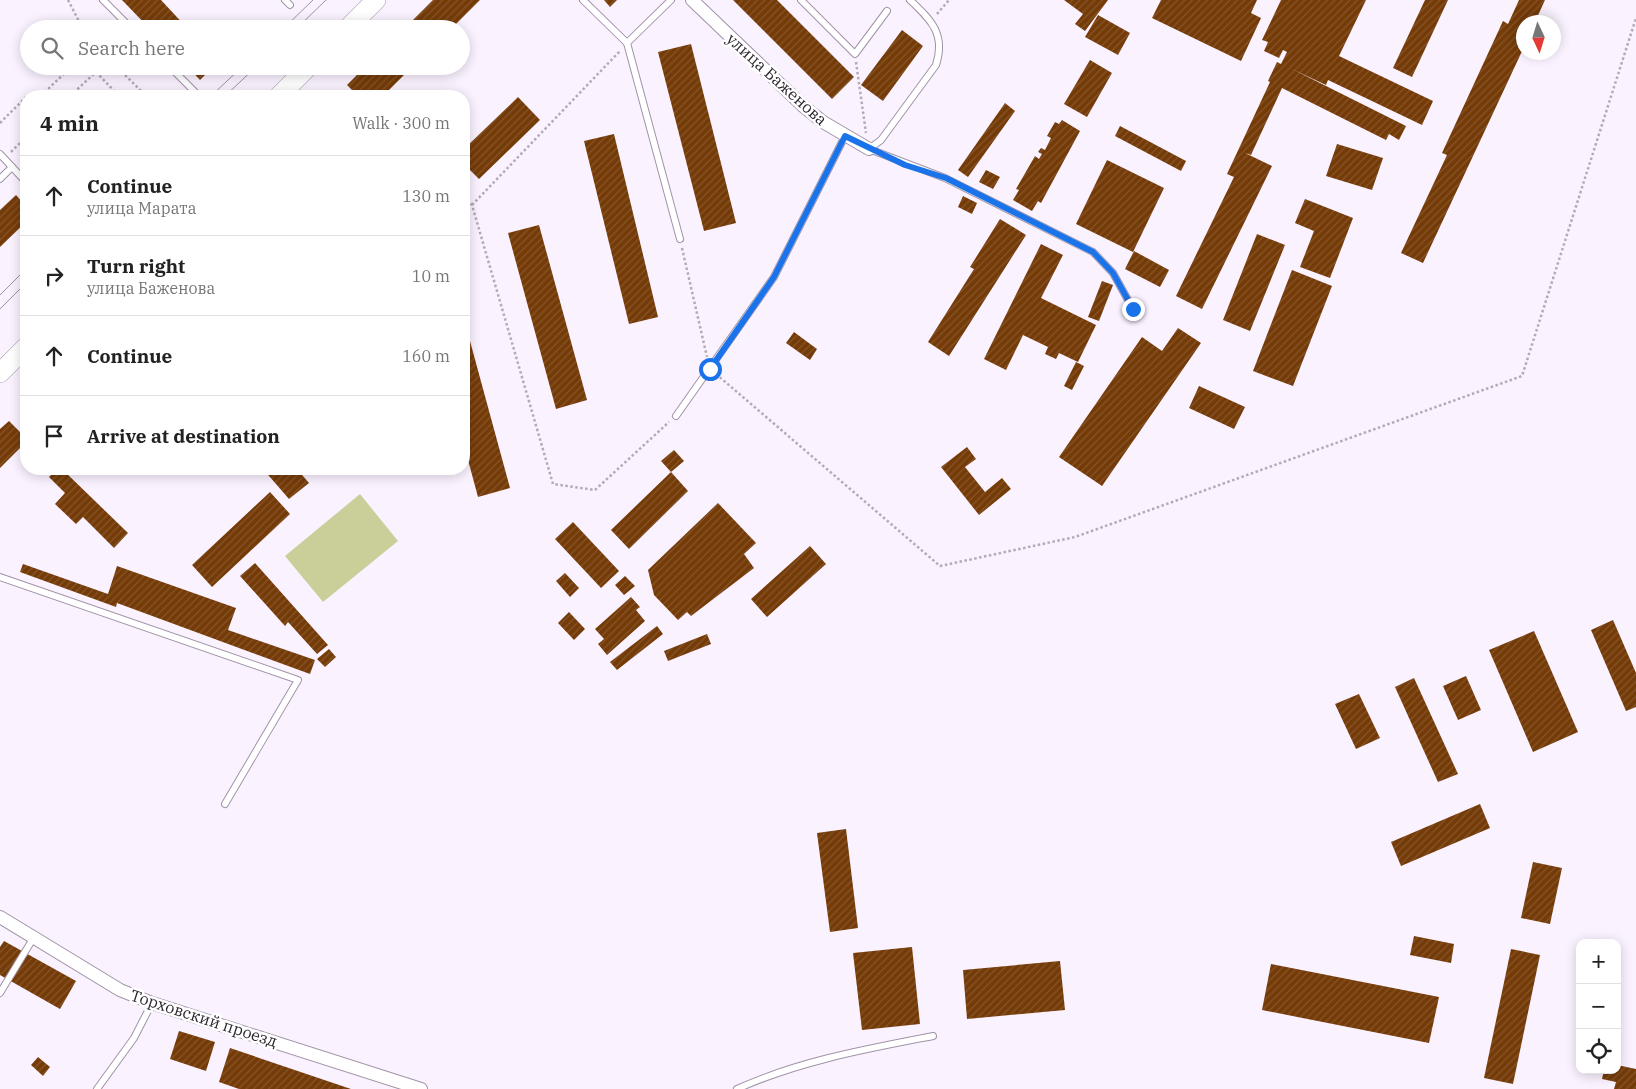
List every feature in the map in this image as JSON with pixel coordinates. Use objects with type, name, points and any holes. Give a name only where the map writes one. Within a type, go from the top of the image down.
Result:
[{"type":"street","points":[[356,20],[376,0]]},
{"type":"street","name":"улица Баженова","points":[[692,0],[803,106],[845,136],[869,149]]},
{"type":"street","points":[[285,90],[300,75]]},
{"type":"street","points":[[0,373],[20,353]]},
{"type":"street","name":"Торховский проезд","points":[[0,917],[120,990],[152,1003],[421,1089]]},
{"type":"lane","points":[[103,0],[123,20]]},
{"type":"lane","points":[[583,0],[627,43],[680,239]]},
{"type":"lane","points":[[627,43],[671,0]]},
{"type":"lane","points":[[800,0],[855,54],[887,11]]},
{"type":"lane","points":[[910,0],[931,21],[941,50],[936,65],[881,140],[869,149],[905,165],[946,178],[1093,252],[1113,273],[1133,309]]},
{"type":"lane","points":[[178,75],[193,90]]},
{"type":"lane","points":[[676,416],[774,277],[845,136]]},
{"type":"lane","points":[[2,156],[20,176]]},
{"type":"lane","points":[[0,179],[12,167]]},
{"type":"lane","points":[[0,577],[298,680],[225,804]]},
{"type":"lane","points":[[0,994],[34,936]]},
{"type":"lane","points":[[97,1089],[134,1038],[152,1003]]},
{"type":"lane","points":[[737,1089],[761,1078],[841,1054],[933,1036]]},
{"type":"path","points":[[68,0],[78,20]]},
{"type":"path","points":[[931,21],[949,0]]},
{"type":"path","points":[[680,239],[710,369],[940,566],[1075,537],[1522,376],[1636,18]]},
{"type":"path","points":[[472,205],[627,43]]},
{"type":"path","points":[[855,54],[869,149]]},
{"type":"path","points":[[47,90],[63,75]]},
{"type":"path","points":[[76,90],[93,75]]},
{"type":"path","points":[[99,75],[114,90]]},
{"type":"path","points":[[125,75],[140,90]]},
{"type":"path","points":[[0,123],[20,103]]},
{"type":"path","points":[[2,156],[20,142]]},
{"type":"path","points":[[470,203],[553,484],[595,490],[676,416]]},
{"type":"green space","points":[[360,494],[398,541],[323,602],[285,556]]},
{"type":"building","points":[[122,0],[161,0],[180,20],[141,20]]},
{"type":"building","points":[[433,0],[480,0],[460,20],[413,20]]},
{"type":"building","points":[[604,0],[617,0],[610,7]]},
{"type":"building","points":[[733,0],[777,0],[854,77],[832,99]]},
{"type":"building","points":[[1064,0],[1108,0],[1085,31],[1075,24],[1083,14]]},
{"type":"building","points":[[1161,0],[1257,0],[1251,13],[1261,18],[1241,61],[1152,18]]},
{"type":"building","points":[[1281,0],[1366,0],[1339,56],[1433,101],[1422,125],[1328,80],[1326,85],[1292,69],[1406,126],[1399,140],[1389,134],[1386,140],[1282,88],[1251,155],[1245,153],[1272,166],[1202,309],[1176,296],[1234,177],[1227,174],[1270,82],[1268,81],[1277,62],[1281,64],[1287,52],[1283,50],[1279,58],[1264,51],[1268,42],[1262,40]]},
{"type":"building","points":[[1425,0],[1448,0],[1412,77],[1393,68]]},
{"type":"building","points":[[1519,0],[1545,0],[1538,15],[1516,15],[1516,60],[1518,60],[1423,263],[1401,253],[1447,155],[1442,153],[1503,21],[1508,24]]},
{"type":"building","points":[[1098,15],[1130,33],[1118,55],[1085,37]]},
{"type":"building","points":[[902,30],[923,46],[883,101],[861,85]]},
{"type":"building","points":[[691,44],[736,223],[704,231],[658,52]]},
{"type":"building","points":[[1090,60],[1112,73],[1087,117],[1064,104]]},
{"type":"building","points":[[195,75],[205,75],[200,80]]},
{"type":"building","points":[[357,75],[404,75],[389,90],[352,90],[347,85]]},
{"type":"building","points":[[518,97],[540,120],[479,179],[470,170],[470,143]]},
{"type":"building","points":[[1005,103],[1015,111],[968,177],[958,170]]},
{"type":"building","points":[[1062,120],[1080,131],[1041,203],[1038,201],[1032,211],[1013,200],[1019,190],[1016,189],[1035,156],[1039,159],[1042,154],[1038,152],[1041,148],[1045,150],[1051,138],[1047,136],[1055,122],[1059,124]]},
{"type":"building","points":[[1120,126],[1186,161],[1181,171],[1115,136]]},
{"type":"building","points":[[614,134],[658,317],[629,324],[584,141]]},
{"type":"building","points":[[1337,144],[1383,158],[1372,190],[1326,176]]},
{"type":"building","points":[[1107,160],[1164,188],[1133,252],[1076,224]]},
{"type":"building","points":[[986,170],[1000,177],[993,189],[979,182]]},
{"type":"building","points":[[16,195],[20,199],[20,228],[0,247],[0,210]]},
{"type":"building","points":[[963,196],[977,203],[972,214],[958,207]]},
{"type":"building","points":[[1305,199],[1353,218],[1330,278],[1300,267],[1314,231],[1295,223]]},
{"type":"building","points":[[1000,219],[1026,235],[949,356],[928,342],[974,269],[970,267]]},
{"type":"building","points":[[539,225],[587,400],[556,409],[508,233]]},
{"type":"building","points":[[1257,234],[1285,245],[1250,331],[1223,320]]},
{"type":"building","points":[[1041,244],[1063,255],[1041,298],[1096,325],[1078,362],[1059,353],[1056,359],[1045,354],[1048,347],[1023,335],[1006,370],[984,359]]},
{"type":"building","points":[[1134,251],[1169,270],[1160,287],[1125,269]]},
{"type":"building","points":[[1292,270],[1332,286],[1293,386],[1253,371]]},
{"type":"building","points":[[1102,281],[1113,285],[1099,321],[1088,317]]},
{"type":"building","points":[[1178,328],[1201,343],[1102,486],[1059,457],[1142,337],[1162,351]]},
{"type":"building","points":[[794,332],[817,349],[810,360],[786,343]]},
{"type":"building","points":[[470,341],[510,488],[478,497],[470,467]]},
{"type":"building","points":[[1076,362],[1084,366],[1072,390],[1064,386]]},
{"type":"building","points":[[1199,386],[1245,407],[1234,429],[1189,408]]},
{"type":"building","points":[[9,421],[20,432],[20,448],[0,468],[0,429]]},
{"type":"building","points":[[967,447],[976,459],[965,467],[985,492],[1002,478],[1011,489],[979,515],[941,467]]},
{"type":"building","points":[[674,450],[684,461],[671,472],[661,461]]},
{"type":"building","points":[[671,472],[688,491],[629,549],[611,530]]},
{"type":"building","points":[[51,475],[68,475],[128,533],[114,548],[83,517],[76,524],[55,504],[65,493],[49,477]]},
{"type":"building","points":[[268,475],[302,475],[309,483],[289,499]]},
{"type":"building","points":[[270,492],[290,514],[212,587],[192,565]]},
{"type":"building","points":[[718,503],[756,543],[744,554],[754,568],[691,616],[687,612],[678,620],[654,595],[648,570]]},
{"type":"building","points":[[573,522],[619,571],[601,588],[555,539]]},
{"type":"building","points":[[810,546],[826,564],[767,617],[751,599]]},
{"type":"building","points":[[255,563],[328,645],[317,654],[288,622],[285,626],[240,576]]},
{"type":"building","points":[[23,564],[108,594],[117,566],[236,608],[228,630],[315,660],[310,674],[117,603],[116,607],[20,572]]},
{"type":"building","points":[[565,573],[579,588],[570,597],[556,581]]},
{"type":"building","points":[[625,576],[635,586],[624,595],[615,585]]},
{"type":"building","points":[[631,597],[640,607],[636,610],[645,621],[607,655],[598,644],[604,639],[595,629]]},
{"type":"building","points":[[569,612],[585,629],[574,640],[558,623]]},
{"type":"building","points":[[1613,620],[1636,673],[1636,707],[1626,711],[1591,630]]},
{"type":"building","points":[[657,626],[663,634],[617,670],[610,662]]},
{"type":"building","points":[[1534,631],[1578,732],[1533,752],[1489,650]]},
{"type":"building","points":[[707,634],[711,644],[668,661],[664,651]]},
{"type":"building","points":[[329,649],[336,657],[325,667],[317,659]]},
{"type":"building","points":[[1466,676],[1481,710],[1458,720],[1443,686]]},
{"type":"building","points":[[1414,678],[1458,774],[1438,782],[1395,687]]},
{"type":"building","points":[[1359,694],[1380,738],[1356,749],[1335,704]]},
{"type":"building","points":[[1480,804],[1490,828],[1401,866],[1391,842]]},
{"type":"building","points":[[846,829],[858,928],[830,932],[817,833]]},
{"type":"building","points":[[1533,862],[1562,868],[1550,924],[1521,918]]},
{"type":"building","points":[[1414,936],[1454,944],[1451,963],[1410,955]]},
{"type":"building","points":[[4,941],[76,981],[60,1009],[0,975],[0,947]]},
{"type":"building","points":[[912,947],[920,1024],[862,1030],[853,953]]},
{"type":"building","points":[[1511,949],[1540,955],[1513,1084],[1484,1078]]},
{"type":"building","points":[[1060,961],[1065,1010],[967,1019],[963,970]]},
{"type":"building","points":[[1271,964],[1439,997],[1429,1043],[1262,1010]]},
{"type":"building","points":[[179,1031],[215,1042],[206,1071],[170,1059]]},
{"type":"building","points":[[230,1048],[351,1089],[239,1089],[219,1082]]},
{"type":"building","points":[[38,1057],[50,1067],[43,1076],[31,1065]]},
{"type":"building","points":[[1621,1066],[1636,1069],[1636,1089],[1614,1089],[1616,1082],[1602,1079],[1603,1074],[1621,1074]]},
{"type":"tram line","points":[[292,20],[313,0]]},
{"type":"tram line","points":[[305,20],[326,0]]},
{"type":"tram line","points":[[217,90],[233,75]]},
{"type":"tram line","points":[[231,90],[247,75]]},
{"type":"tram line","points":[[0,295],[20,275]]},
{"type":"tram line","points":[[0,309],[20,289]]},
{"type":"route","points":[[710,369],[774,277],[845,136],[905,165],[946,178],[1093,252],[1102,259],[1113,273],[1133,309]]}]
